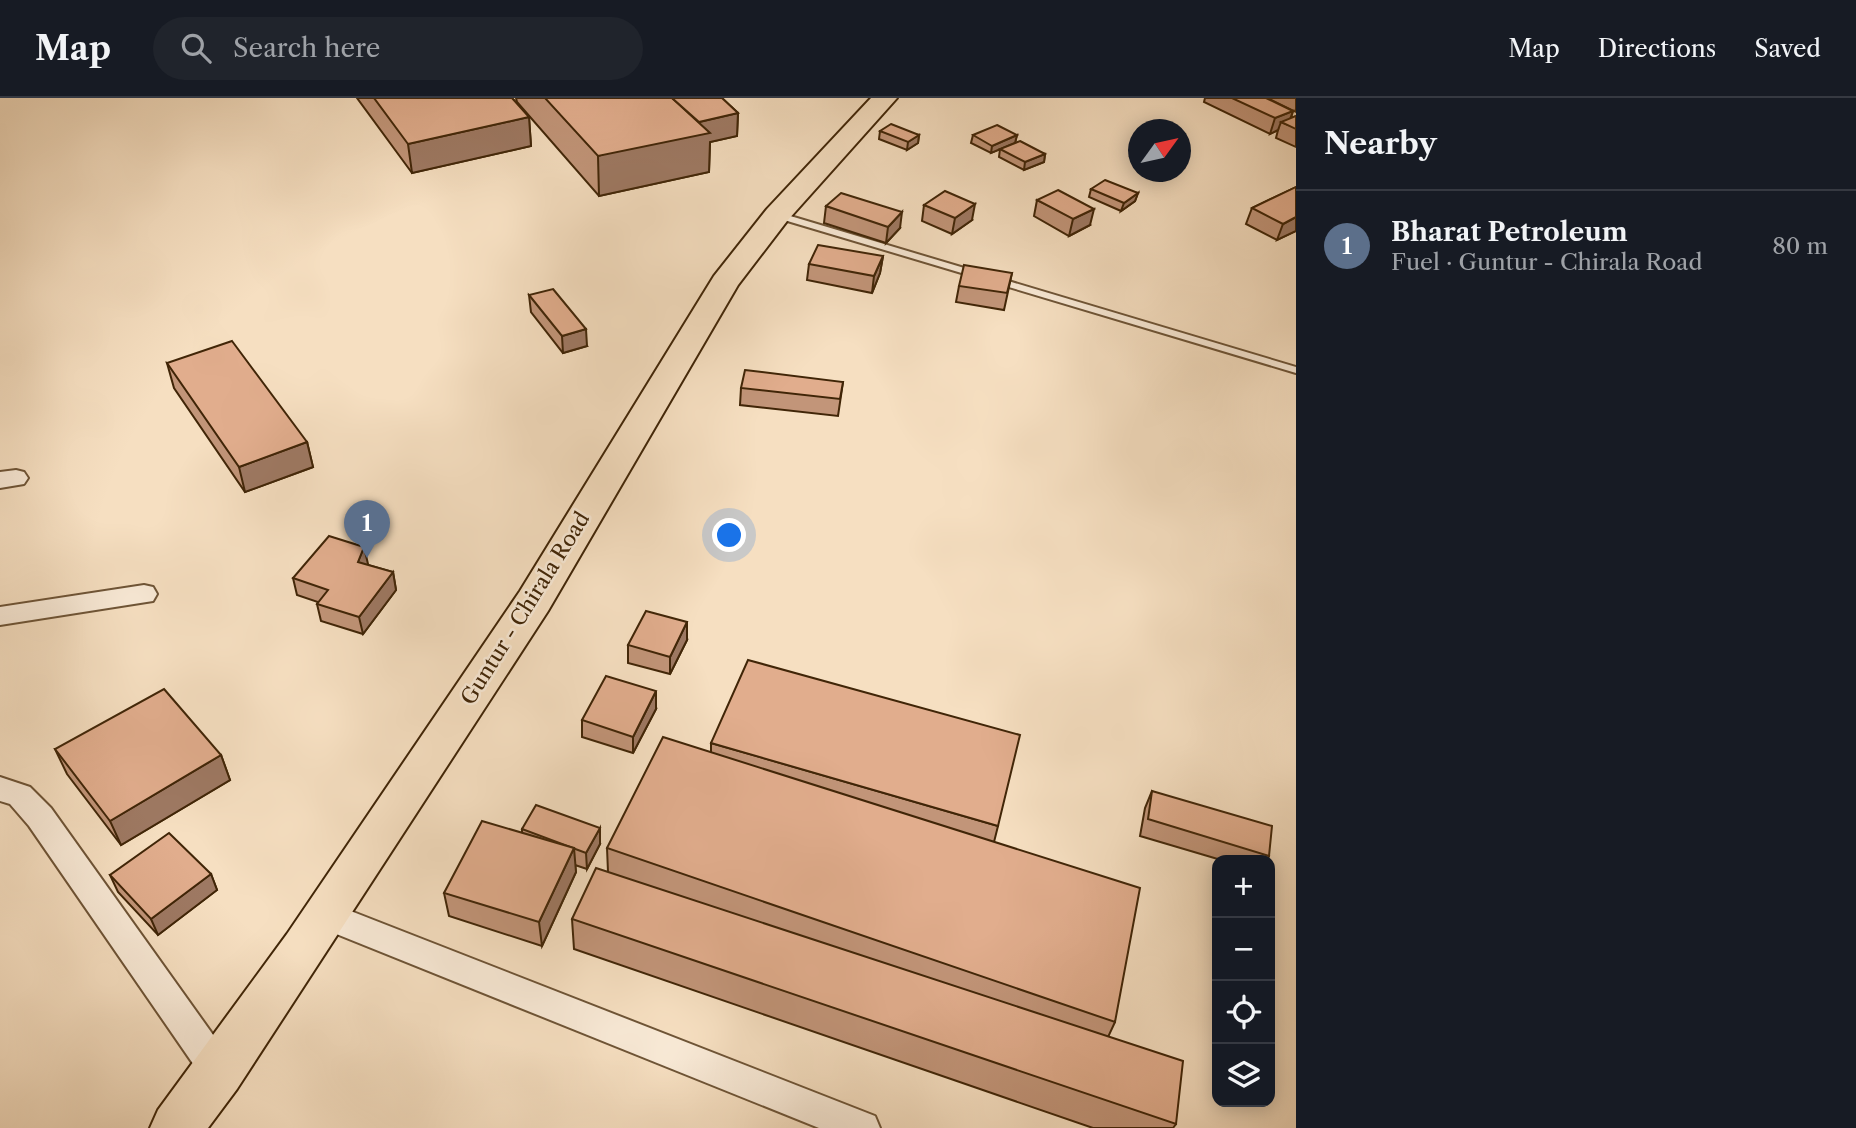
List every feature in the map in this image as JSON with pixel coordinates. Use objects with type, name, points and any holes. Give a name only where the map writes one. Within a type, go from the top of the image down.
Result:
[{"type":"main road","name":"Guntur - Chirala Road","points":[[176,1128],[219,1072],[534,601],[725,282],[777,215],[885,98]]},
{"type":"street","points":[[0,616],[144,594]]},
{"type":"street","points":[[0,789],[20,795],[40,817],[219,1072]]},
{"type":"street","points":[[325,915],[862,1128]]},
{"type":"lane","points":[[777,215],[1296,370]]},
{"type":"building","points":[[374,98],[512,98],[529,117],[408,144]]},
{"type":"building","points":[[545,98],[672,98],[710,133],[598,156]]},
{"type":"building","points":[[672,98],[722,98],[738,113],[699,122]]},
{"type":"building","points":[[1232,98],[1266,98],[1293,111],[1275,118]]},
{"type":"building","points":[[1296,116],[1296,129],[1281,122]]},
{"type":"building","points":[[891,124],[919,135],[908,142],[880,131]]},
{"type":"building","points":[[997,125],[1017,135],[992,146],[973,135]]},
{"type":"building","points":[[1020,141],[1045,154],[1025,162],[1000,149]]},
{"type":"building","points":[[1105,180],[1138,193],[1124,203],[1091,189]]},
{"type":"building","points":[[1296,187],[1296,217],[1283,224],[1252,208]]},
{"type":"building","points":[[1058,190],[1094,209],[1073,219],[1037,200]]},
{"type":"building","points":[[945,191],[975,204],[955,218],[924,205]]},
{"type":"building","points":[[841,193],[902,212],[888,227],[826,206]]},
{"type":"building","points":[[818,245],[883,256],[874,276],[809,264]]},
{"type":"building","points":[[964,265],[1012,273],[1007,293],[959,286]]},
{"type":"building","points":[[553,289],[586,329],[562,336],[529,295]]},
{"type":"building","points":[[232,341],[307,442],[239,467],[167,363]]},
{"type":"building","points":[[745,370],[843,382],[840,399],[741,388]]},
{"type":"building","points":[[329,536],[364,547],[358,562],[393,572],[359,617],[317,604],[328,590],[293,578]]},
{"type":"building","points":[[646,611],[687,622],[670,657],[628,645]]},
{"type":"building","points":[[748,660],[1020,735],[998,826],[711,743]]},
{"type":"building","points":[[606,676],[656,691],[633,737],[582,720]]},
{"type":"building","points":[[164,689],[221,755],[110,821],[55,749]]},
{"type":"building","points":[[663,737],[1140,888],[1115,1022],[607,848]]},
{"type":"building","points":[[1152,791],[1272,826],[1269,855],[1266,855],[1148,819]]},
{"type":"building","points":[[536,805],[600,828],[586,853],[522,829]]},
{"type":"building","points":[[482,821],[574,848],[539,922],[444,893]]},
{"type":"building","points":[[169,833],[211,874],[151,919],[110,875]]},
{"type":"building","points":[[596,868],[1183,1061],[1176,1124],[572,919]]},
{"type":"place","name":"Bharat Petroleum","points":[[367,558]]}]
